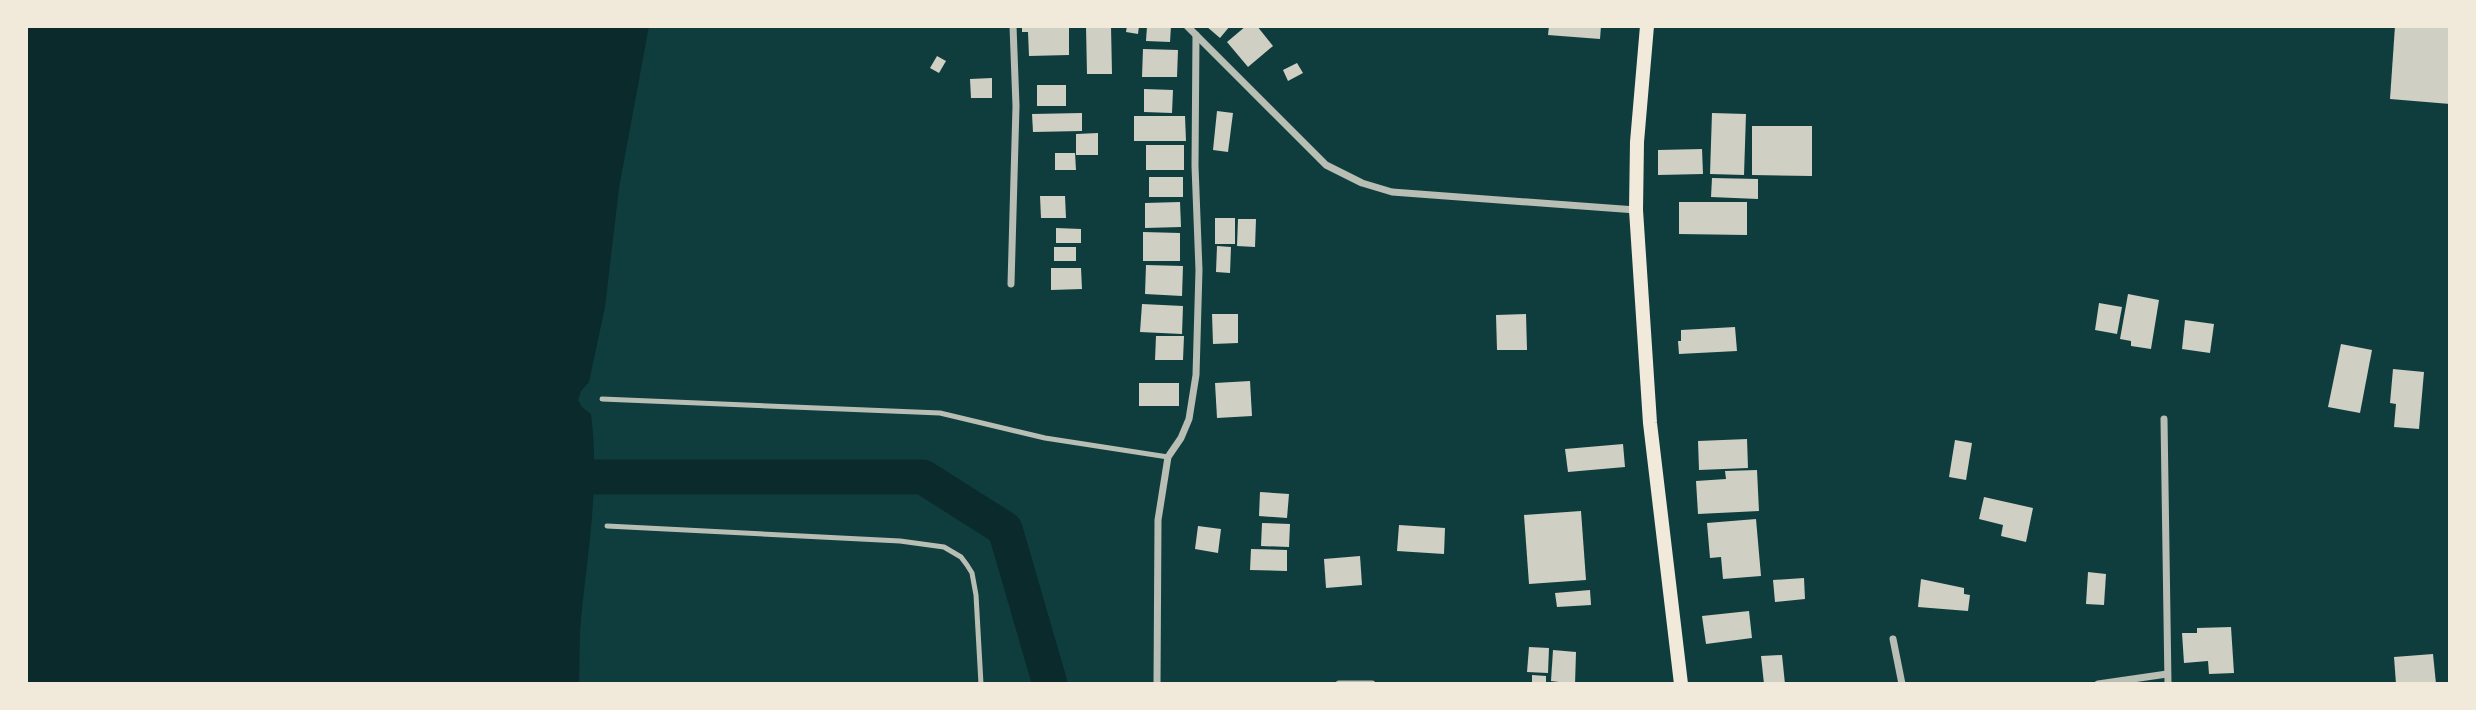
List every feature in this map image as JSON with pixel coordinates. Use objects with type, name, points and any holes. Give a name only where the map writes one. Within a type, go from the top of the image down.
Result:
[{"type":"main road","points":[[1647,26],[1637,142],[1636,210],[1650,423],[1681,684]]},
{"type":"street","points":[[1011,284],[1016,106],[1013,26]]},
{"type":"street","points":[[1187,26],[1326,165],[1362,183],[1392,192],[1636,210]]},
{"type":"street","points":[[1157,684],[1158,520],[1168,457],[1181,438],[1189,419],[1196,375],[1199,270],[1195,166],[1196,35]]},
{"type":"street","points":[[2164,419],[2168,684]]},
{"type":"street","points":[[1893,639],[1902,684]]},
{"type":"street","points":[[2098,684],[2167,674]]},
{"type":"street","points":[[1339,684],[1371,684]]},
{"type":"lane","points":[[602,399],[940,413],[1057,440],[1168,457]]},
{"type":"lane","points":[[607,526],[900,541],[944,547],[961,557],[972,573],[976,594],[981,684]]},
{"type":"water","points":[[26,26],[649,26],[619,188],[605,307],[589,382],[581,391],[578,400],[591,414],[594,466],[592,516],[580,627],[579,684],[26,684]]},
{"type":"building","points":[[1022,26],[1069,26],[1069,55],[1029,56],[1028,32],[1022,32]]},
{"type":"building","points":[[1086,26],[1111,26],[1112,74],[1087,74]]},
{"type":"building","points":[[1127,26],[1139,26],[1138,34],[1126,32]]},
{"type":"building","points":[[1147,26],[1171,26],[1170,42],[1146,41]]},
{"type":"building","points":[[1206,26],[1230,26],[1220,38]]},
{"type":"building","points":[[1246,26],[1257,26],[1273,46],[1248,67],[1227,42]]},
{"type":"building","points":[[1549,26],[1601,26],[1600,39],[1548,35]]},
{"type":"building","points":[[2395,26],[2450,26],[2450,104],[2390,99]]},
{"type":"building","points":[[1143,49],[1178,50],[1177,77],[1142,77]]},
{"type":"building","points":[[937,56],[946,61],[939,73],[930,68]]},
{"type":"building","points":[[1297,63],[1303,73],[1288,81],[1283,70]]},
{"type":"building","points":[[992,78],[992,98],[971,98],[970,79]]},
{"type":"building","points":[[1037,85],[1066,85],[1066,106],[1037,106]]},
{"type":"building","points":[[1144,89],[1173,90],[1172,113],[1144,112]]},
{"type":"building","points":[[1217,111],[1233,113],[1228,152],[1213,150]]},
{"type":"building","points":[[1082,113],[1082,131],[1033,132],[1032,114]]},
{"type":"building","points":[[1712,113],[1746,114],[1744,175],[1710,174]]},
{"type":"building","points":[[1134,116],[1185,116],[1186,141],[1134,141]]},
{"type":"building","points":[[1752,126],[1812,126],[1812,176],[1752,175]]},
{"type":"building","points":[[1098,133],[1098,155],[1076,155],[1076,134]]},
{"type":"building","points":[[1146,145],[1184,145],[1184,170],[1146,170]]},
{"type":"building","points":[[1702,149],[1703,174],[1658,175],[1658,150]]},
{"type":"building","points":[[1055,153],[1075,153],[1076,170],[1055,170]]},
{"type":"building","points":[[1149,177],[1183,177],[1183,197],[1149,197]]},
{"type":"building","points":[[1712,178],[1758,179],[1758,199],[1711,197]]},
{"type":"building","points":[[1040,196],[1065,196],[1066,218],[1041,218]]},
{"type":"building","points":[[1180,202],[1181,227],[1145,228],[1145,203]]},
{"type":"building","points":[[1679,202],[1747,202],[1747,235],[1679,234]]},
{"type":"building","points":[[1215,218],[1235,218],[1235,244],[1215,244]]},
{"type":"building","points":[[1238,219],[1256,219],[1255,247],[1237,246]]},
{"type":"building","points":[[1056,228],[1081,229],[1081,243],[1056,243]]},
{"type":"building","points":[[1143,232],[1180,233],[1180,261],[1143,261]]},
{"type":"building","points":[[1217,246],[1231,247],[1230,273],[1216,272]]},
{"type":"building","points":[[1054,247],[1076,247],[1076,261],[1054,261]]},
{"type":"building","points":[[1146,265],[1183,266],[1182,296],[1145,294]]},
{"type":"building","points":[[1051,268],[1081,268],[1082,289],[1051,290]]},
{"type":"building","points":[[2128,294],[2159,300],[2151,349],[2131,346],[2131,341],[2120,339]]},
{"type":"building","points":[[2099,303],[2122,307],[2117,334],[2095,330]]},
{"type":"building","points":[[1142,304],[1183,306],[1182,334],[1140,332]]},
{"type":"building","points":[[1212,314],[1238,314],[1238,343],[1213,344]]},
{"type":"building","points":[[1526,314],[1527,350],[1497,350],[1496,315]]},
{"type":"building","points":[[2185,320],[2214,324],[2210,353],[2182,349]]},
{"type":"building","points":[[1735,327],[1737,351],[1679,354],[1681,330]]},
{"type":"building","points":[[1156,336],[1184,336],[1183,360],[1155,360]]},
{"type":"building","points":[[2341,344],[2372,350],[2360,413],[2328,407]]},
{"type":"building","points":[[2393,369],[2424,372],[2419,429],[2394,427],[2396,404],[2390,403]]},
{"type":"building","points":[[1250,381],[1252,416],[1217,418],[1215,383]]},
{"type":"building","points":[[1139,383],[1179,383],[1179,406],[1139,406]]},
{"type":"building","points":[[1747,439],[1748,468],[1699,470],[1698,441]]},
{"type":"building","points":[[1955,440],[1972,443],[1966,480],[1949,477]]},
{"type":"building","points":[[1623,444],[1625,467],[1568,472],[1565,449]]},
{"type":"building","points":[[1757,470],[1759,511],[1698,514],[1696,481],[1726,479],[1725,471]]},
{"type":"building","points":[[1260,492],[1289,494],[1287,518],[1259,516]]},
{"type":"building","points":[[1984,497],[2033,508],[2026,542],[2001,536],[2003,525],[1979,519]]},
{"type":"building","points":[[1581,511],[1586,580],[1529,584],[1524,515]]},
{"type":"building","points":[[1756,519],[1761,576],[1723,579],[1721,557],[1710,558],[1707,523]]},
{"type":"building","points":[[1262,523],[1290,524],[1289,547],[1261,546]]},
{"type":"building","points":[[1399,525],[1445,528],[1444,554],[1397,551]]},
{"type":"building","points":[[1198,526],[1221,529],[1218,553],[1195,549]]},
{"type":"building","points":[[1251,549],[1287,550],[1287,571],[1250,570]]},
{"type":"building","points":[[1360,556],[1362,585],[1326,588],[1324,559]]},
{"type":"building","points":[[2088,572],[2106,574],[2104,605],[2086,604]]},
{"type":"building","points":[[1804,578],[1805,599],[1775,602],[1773,580]]},
{"type":"building","points":[[1921,579],[1964,588],[1964,594],[1970,595],[1968,611],[1918,607]]},
{"type":"building","points":[[1590,590],[1591,605],[1557,607],[1555,593]]},
{"type":"building","points":[[1749,611],[1752,638],[1706,644],[1702,616]]},
{"type":"building","points":[[2231,627],[2234,673],[2209,674],[2208,661],[2184,663],[2182,633],[2197,633],[2197,628]]},
{"type":"building","points":[[1529,647],[1549,648],[1548,673],[1527,672]]},
{"type":"building","points":[[1553,650],[1576,652],[1575,684],[1551,681]]},
{"type":"building","points":[[2433,654],[2436,684],[2396,684],[2394,657]]},
{"type":"building","points":[[1782,655],[1785,684],[1764,684],[1761,656]]},
{"type":"building","points":[[1532,675],[1546,676],[1546,684],[1532,684]]},
{"type":"waterway","points":[[595,477],[923,477],[1005,529],[1050,684]]}]
